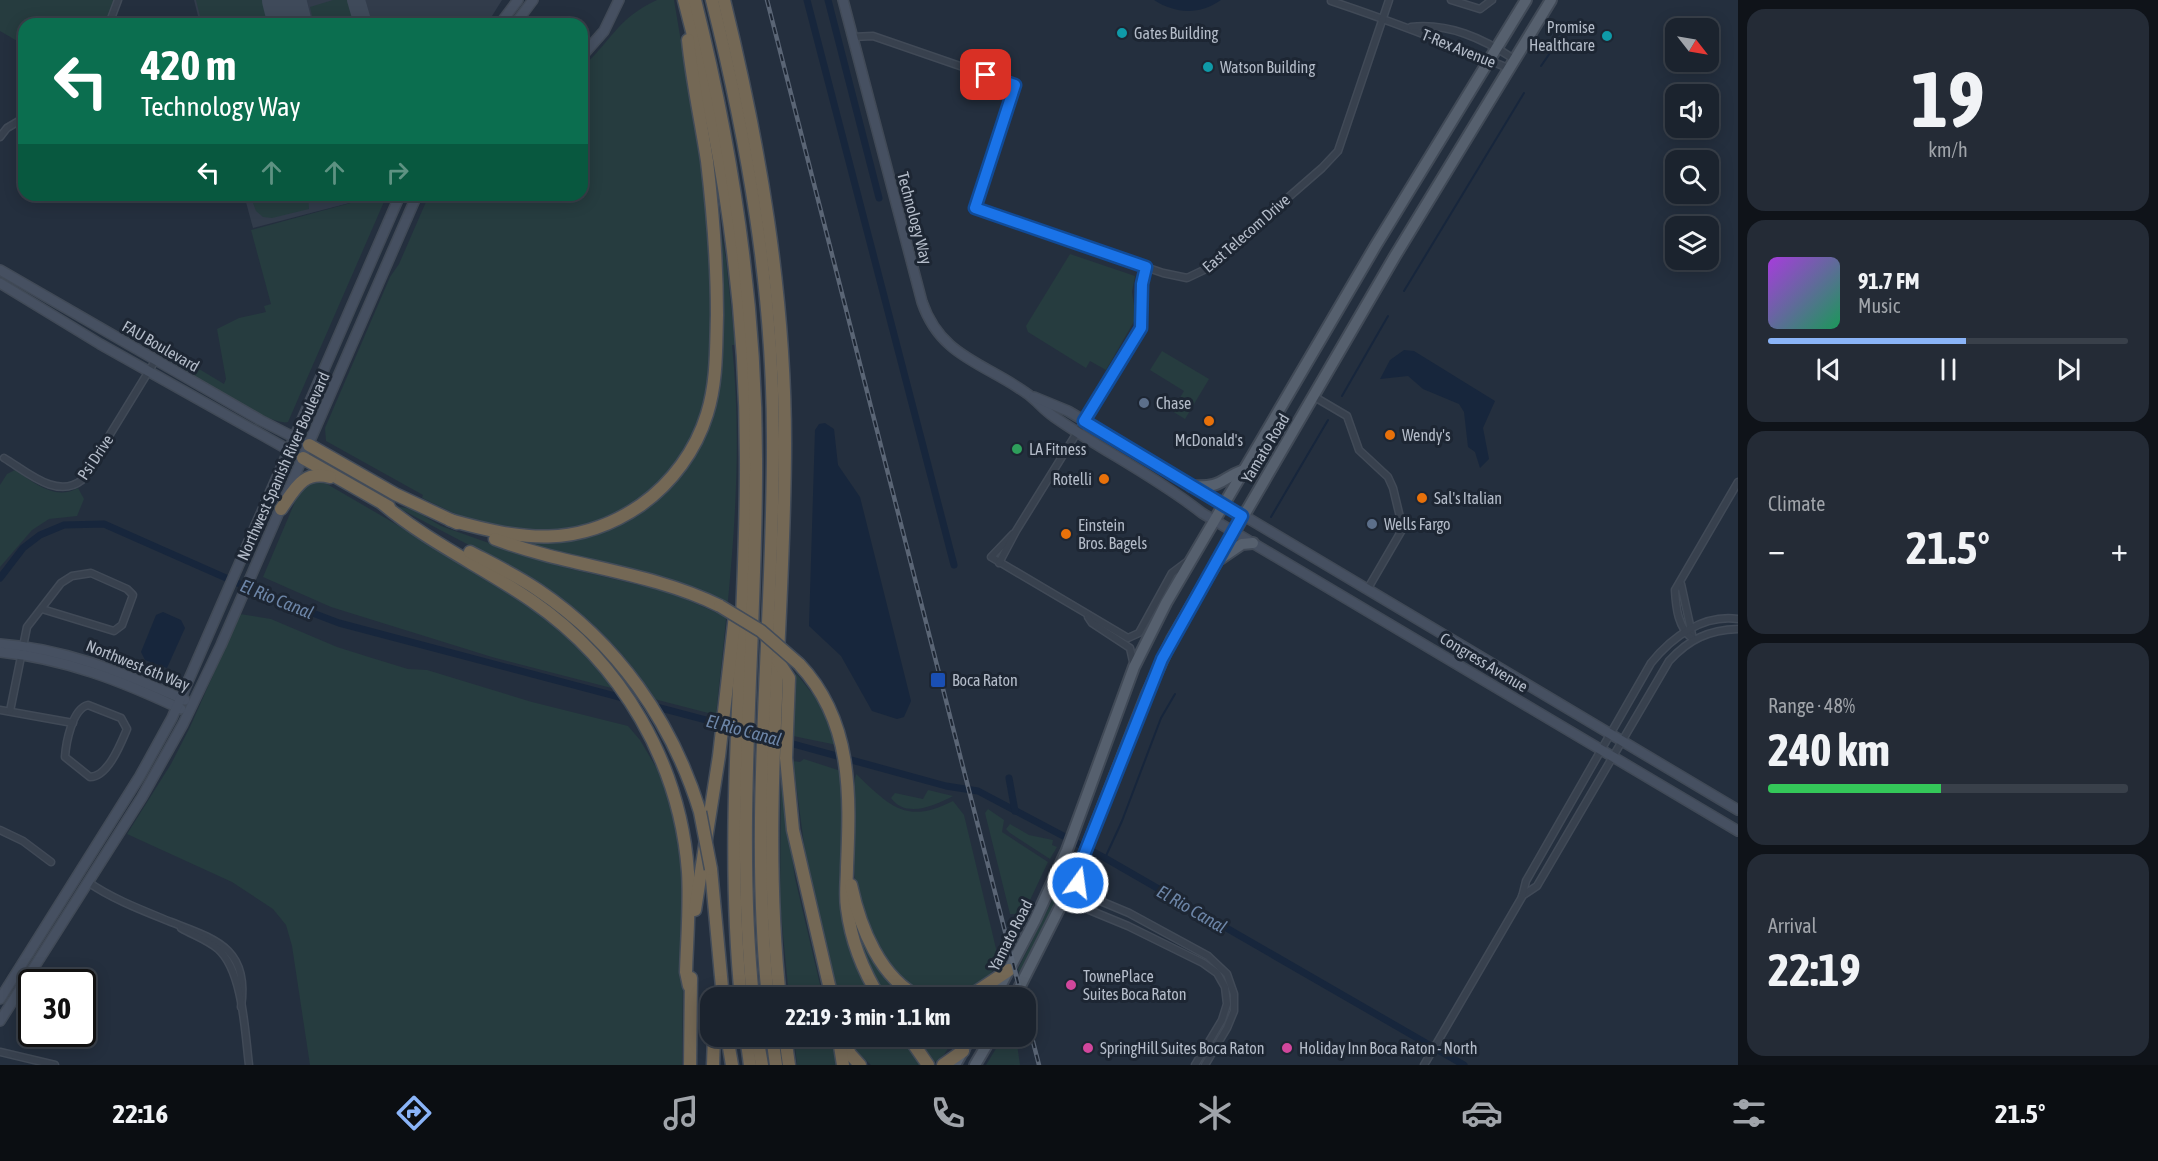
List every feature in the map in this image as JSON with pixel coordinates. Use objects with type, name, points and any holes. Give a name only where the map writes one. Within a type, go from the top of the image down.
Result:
[{"type":"highway","points":[[450,520],[500,534],[530,538],[561,537],[594,529],[627,514],[653,495],[682,465],[698,437],[710,404],[715,371],[716,281],[706,160],[691,69],[684,0]]},
{"type":"highway","points":[[684,0],[711,110],[734,248],[745,389],[743,712],[734,882],[740,987]]},
{"type":"highway","points":[[695,0],[730,153],[744,246],[753,339],[756,480],[743,712]]},
{"type":"highway","points":[[712,0],[749,165],[768,320],[773,463],[776,720]]},
{"type":"highway","points":[[724,0],[756,136],[778,300],[785,453],[773,883],[779,987]]},
{"type":"highway","points":[[309,445],[395,494],[450,520],[524,549],[670,585],[720,606],[761,632],[799,664],[826,700],[841,734],[848,774],[846,898],[853,938],[874,987]]},
{"type":"highway","points":[[303,458],[540,591],[586,627],[635,681],[666,728],[683,764],[700,812],[711,869],[722,987]]},
{"type":"highway","points":[[281,509],[299,483],[308,477],[319,475],[343,481]]},
{"type":"highway","points":[[383,504],[405,522],[466,558],[551,615],[580,640],[612,676],[643,722],[667,775],[682,831],[688,886],[686,972],[689,986]]},
{"type":"highway","points":[[690,1065],[689,986],[699,883],[721,741],[732,636],[744,554]]},
{"type":"highway","points":[[742,748],[746,893],[752,987]]},
{"type":"highway","points":[[767,987],[760,885],[775,756]]},
{"type":"highway","points":[[775,756],[829,987]]},
{"type":"highway","points":[[847,871],[860,919],[874,949],[897,980],[906,987]]},
{"type":"highway","points":[[715,987],[717,933]]},
{"type":"highway","points":[[984,987],[1009,970]]},
{"type":"highway","points":[[713,1065],[714,1047]]},
{"type":"highway","points":[[729,1047],[732,1065]]},
{"type":"highway","points":[[748,1047],[750,1065]]},
{"type":"highway","points":[[759,1047],[762,1065]]},
{"type":"highway","points":[[774,1047],[776,1065]]},
{"type":"highway","points":[[787,1047],[789,1065]]},
{"type":"highway","points":[[841,1047],[843,1065]]},
{"type":"highway","points":[[846,1047],[860,1065]]},
{"type":"highway","points":[[915,1047],[926,1063]]},
{"type":"highway","points":[[943,1065],[963,1052]]},
{"type":"main road","points":[[504,18],[518,0]]},
{"type":"main road","points":[[520,18],[533,0]]},
{"type":"main road","points":[[588,49],[604,31],[619,0]]},
{"type":"main road","name":"Technology Way","points":[[843,0],[927,315],[952,349],[1029,395],[1048,412],[1172,489],[1214,520]]},
{"type":"main road","name":"Yamato Road","points":[[999,987],[1078,826],[1134,667],[1166,603],[1488,60],[1526,0]]},
{"type":"main road","name":"Yamato Road","points":[[1020,987],[1083,860],[1153,678],[1172,639],[1313,396],[1511,63],[1551,0]]},
{"type":"main road","name":"Northwest Spanish River Boulevard","points":[[0,999],[152,756],[179,703],[397,201]]},
{"type":"main road","name":"Northwest Spanish River Boulevard","points":[[0,1021],[153,778],[191,708],[253,573],[414,201]]},
{"type":"main road","name":"FAU Boulevard","points":[[0,270],[155,361],[309,445]]},
{"type":"main road","name":"FAU Boulevard","points":[[0,283],[303,458]]},
{"type":"main road","name":"Technology Way","points":[[1029,395],[1054,404],[1084,421],[1223,505]]},
{"type":"main road","points":[[1191,486],[1221,484],[1231,475],[1244,470]]},
{"type":"main road","name":"Congress Avenue","points":[[1223,505],[1738,810]]},
{"type":"main road","name":"Congress Avenue","points":[[1214,520],[1738,831]]},
{"type":"main road","points":[[1217,560],[1242,544],[1253,543]]},
{"type":"main road","name":"Northwest 6th Way","points":[[0,644],[22,650],[97,662],[191,708]]},
{"type":"main road","name":"Northwest 6th Way","points":[[0,652],[22,650]]},
{"type":"main road","points":[[88,882],[89,869],[106,840],[115,817]]},
{"type":"main road","points":[[1065,900],[1063,879],[1067,850]]},
{"type":"main road","points":[[955,1065],[966,1047]]},
{"type":"main road","points":[[975,1065],[986,1047]]},
{"type":"street","points":[[111,18],[118,0]]},
{"type":"street","name":"East Telecom Drive","points":[[852,37],[873,36],[1015,85],[975,208],[1179,278],[1199,274],[1330,161],[1342,142],[1389,0]]},
{"type":"street","points":[[1451,0],[1480,9],[1492,0]]},
{"type":"street","name":"T-Rex Avenue","points":[[1331,1],[1410,27],[1432,39],[1488,60],[1511,63]]},
{"type":"street","name":"T-Rex Avenue","points":[[1410,27],[1433,25],[1445,27],[1496,47],[1511,63]]},
{"type":"street","points":[[0,137],[7,128],[18,122]]},
{"type":"street","points":[[999,563],[1016,531],[1141,328],[1142,284],[1146,267]]},
{"type":"street","name":"Psi Drive","points":[[4,458],[54,486],[76,485],[82,480],[155,361]]},
{"type":"street","points":[[1313,396],[1347,416],[1359,450],[1388,477],[1400,517],[1406,523],[1367,590]]},
{"type":"street","points":[[1693,639],[1684,632],[1676,606],[1676,590],[1738,482]]},
{"type":"street","points":[[1016,531],[991,557],[1125,637],[1136,636],[1172,573],[1192,558]]},
{"type":"street","points":[[10,711],[27,627],[61,583],[72,576],[96,574],[127,589],[133,595],[132,603],[122,625],[114,630],[42,609]]},
{"type":"street","points":[[1681,584],[1693,639]]},
{"type":"street","points":[[1088,616],[1092,623],[1130,648],[1134,667]]},
{"type":"street","points":[[1425,1063],[1522,897],[1526,881],[1651,663],[1684,632],[1709,621],[1738,619]]},
{"type":"street","points":[[1522,897],[1537,886],[1669,661],[1693,639],[1719,630],[1738,629]]},
{"type":"street","points":[[88,705],[121,718],[126,723],[128,729],[99,775],[90,777],[65,757],[73,723],[79,709],[88,705]]},
{"type":"street","points":[[0,710],[73,723]]},
{"type":"street","points":[[0,830],[23,841],[51,862]]},
{"type":"street","points":[[1076,875],[1086,895],[1129,913],[1208,956],[1227,974],[1234,994],[1234,1011],[1227,1028],[1205,1065]]},
{"type":"street","points":[[88,882],[173,922],[212,945],[224,955],[231,967],[241,1007],[249,1065]]},
{"type":"street","points":[[1065,900],[1128,926],[1203,963],[1221,978],[1227,996],[1225,1013],[1195,1065]]},
{"type":"street","points":[[1,1051],[55,1065]]},
{"type":"shaded area","points":[[194,0],[502,0],[491,18],[198,18]]},
{"type":"shaded area","points":[[1154,0],[1221,0],[1205,8],[1188,11],[1170,8]]},
{"type":"shaded area","points":[[246,201],[357,201],[253,228]]},
{"type":"shaded area","points":[[1404,350],[1414,351],[1495,401],[1483,428],[1489,459],[1480,468],[1475,452],[1468,447],[1464,412],[1459,404],[1423,389],[1408,376],[1380,379],[1390,360]]},
{"type":"shaded area","points":[[825,423],[834,429],[838,465],[860,497],[911,701],[904,717],[897,719],[872,711],[841,656],[809,626],[815,430],[819,424]]},
{"type":"shaded area","points":[[163,612],[181,620],[185,628],[167,668],[145,660],[141,652],[156,615]]},
{"type":"green space","points":[[0,0],[114,0],[107,18],[18,18],[18,42],[0,31]]},
{"type":"green space","points":[[196,0],[262,0],[266,18],[200,18]]},
{"type":"green space","points":[[333,0],[350,0],[355,18],[313,18],[310,7]]},
{"type":"green space","points":[[657,0],[674,0],[695,123],[706,205],[712,287],[710,367],[705,405],[694,435],[677,462],[656,485],[631,505],[602,520],[569,531],[534,535],[501,531],[422,498],[423,495],[326,441],[325,428],[390,277],[399,264],[426,201],[588,201],[588,61],[624,22]]},
{"type":"green space","points":[[715,198],[726,260],[735,345],[732,345],[737,438],[734,530],[716,715],[492,657],[331,607],[263,577],[300,490],[310,482],[328,481],[327,484],[502,586],[568,635],[604,673],[646,686],[622,654],[564,602],[499,561],[395,506],[412,509],[441,526],[514,552],[571,569],[669,592],[722,615],[723,600],[699,590],[649,573],[521,542],[620,524],[652,504],[689,463],[723,337],[719,336]]},
{"type":"green space","points":[[252,201],[308,201],[309,209],[272,218],[263,217],[256,211]]},
{"type":"green space","points":[[358,201],[384,201],[288,422],[278,422],[247,408],[167,359],[166,349],[224,384],[226,379],[217,329],[239,318],[266,312],[264,306],[271,304],[251,230]]},
{"type":"green space","points":[[1070,254],[1135,276],[1132,292],[1136,318],[1106,370],[1090,361],[1086,368],[1028,332],[1026,326]]},
{"type":"green space","points":[[1162,351],[1209,379],[1185,419],[1172,411],[1184,391],[1150,370]]},
{"type":"green space","points":[[15,470],[45,489],[61,493],[78,488],[84,499],[77,516],[49,519],[32,530],[0,567],[0,485],[7,474]]},
{"type":"green space","points":[[240,614],[271,619],[337,647],[408,669],[427,670],[532,702],[628,726],[640,740],[663,779],[677,833],[684,883],[682,1065],[310,1065],[292,946],[286,925],[273,909],[232,882],[127,834],[171,764]]},
{"type":"green space","points":[[796,673],[822,706],[837,745],[793,736]]},
{"type":"green space","points":[[804,759],[841,771],[842,899],[873,987],[837,987],[807,867],[793,761],[800,762]]},
{"type":"green space","points":[[856,774],[889,803],[900,808],[923,811],[953,801],[964,815],[999,961],[990,974],[975,987],[913,987],[885,958],[865,918],[855,880],[854,789]]},
{"type":"green space","points":[[781,780],[795,878],[821,987],[788,987],[780,904]]},
{"type":"green space","points":[[928,790],[953,796],[930,806],[913,809],[897,804],[891,798],[895,793],[923,799]]},
{"type":"green space","points":[[988,809],[1004,820],[1002,832],[1048,862],[1022,917],[1017,920],[1015,914],[1010,914],[985,813]]},
{"type":"green space","points":[[1010,824],[1029,835],[1053,840],[1052,845],[1057,847],[1050,859],[1010,833],[1006,829]]},
{"type":"green space","points":[[1059,887],[1061,892],[1020,974],[1018,969]]},
{"type":"green space","points":[[854,909],[865,937],[906,987],[880,987],[865,955]]},
{"type":"green space","points":[[795,1047],[835,1047],[840,1065],[797,1065]]},
{"type":"green space","points":[[854,1047],[949,1047],[944,1055],[931,1065],[871,1065]]},
{"type":"green space","points":[[997,1047],[1017,1047],[1020,1065],[986,1065]]},
{"type":"waterway","points":[[807,0],[954,565]]},
{"type":"waterway","points":[[828,0],[879,198]]},
{"type":"waterway","points":[[1541,66],[1550,53]]},
{"type":"waterway","points":[[1404,291],[1524,93]]},
{"type":"waterway","points":[[1342,396],[1388,316]]},
{"type":"waterway","points":[[1271,517],[1328,420]]},
{"type":"waterway","name":"El Rio Canal","points":[[0,578],[23,548],[40,535],[64,525],[104,524],[260,593],[339,623],[766,736]]},
{"type":"waterway","points":[[1105,858],[1122,821],[1161,718],[1175,694]]},
{"type":"waterway","name":"El Rio Canal","points":[[786,742],[946,786],[978,791],[1105,858],[1464,1065]]},
{"type":"waterway","points":[[1009,778],[1015,811]]},
{"type":"taxiway","points":[[356,0],[361,18]]},
{"type":"runway","points":[[284,0],[288,18]]},
{"type":"railway","points":[[767,0],[1019,987]]},
{"type":"railway","points":[[1034,1047],[1039,1065]]},
{"type":"place","name":"Gates Building","points":[[1122,33]]},
{"type":"place","name":"Promise Healthcare","points":[[1607,36]]},
{"type":"place","name":"Watson Building","points":[[1208,67]]},
{"type":"place","name":"Chase","points":[[1144,403]]},
{"type":"place","name":"McDonald's","points":[[1209,421]]},
{"type":"place","name":"Wendy's","points":[[1390,435]]},
{"type":"place","name":"LA Fitness","points":[[1017,449]]},
{"type":"place","name":"Rotelli","points":[[1104,479]]},
{"type":"place","name":"Sal's Italian","points":[[1422,498]]},
{"type":"place","name":"Wells Fargo","points":[[1372,524]]},
{"type":"place","name":"Einstein Bros. Bagels","points":[[1066,534]]},
{"type":"place","name":"Boca Raton","points":[[938,680]]},
{"type":"place","name":"TownePlace Suites Boca Raton","points":[[1071,985]]},
{"type":"place","name":"SpringHill Suites Boca Raton","points":[[1088,1048]]},
{"type":"place","name":"Holiday Inn Boca Raton - North","points":[[1287,1048]]},
{"type":"route","points":[[986,75],[1015,85],[974,207],[1146,267],[1142,284],[1144,318],[1141,328],[1084,421],[1242,516],[1178,627],[1153,678],[1096,829],[1076,875],[1078,883]]}]
